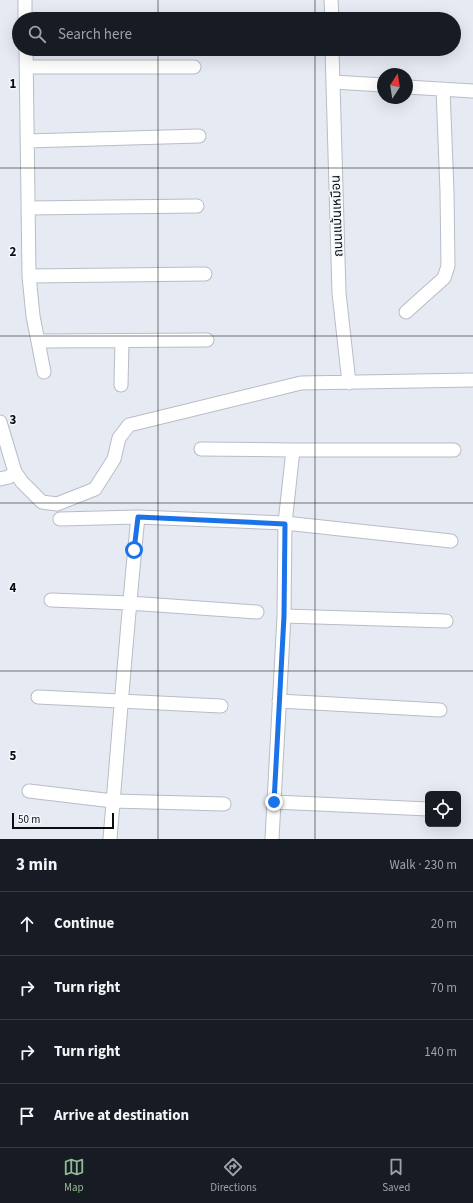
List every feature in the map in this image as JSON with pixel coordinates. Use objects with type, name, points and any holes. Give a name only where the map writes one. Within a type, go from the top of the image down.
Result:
[{"type":"street","points":[[25,0],[25,12]]},
{"type":"street","points":[[331,0],[332,12]]},
{"type":"street","points":[[26,56],[29,276],[33,316],[44,372]]},
{"type":"street","name":"ถนนแม้นเหมือน","points":[[332,56],[339,293],[349,383]]},
{"type":"street","points":[[26,67],[194,67]]},
{"type":"street","points":[[333,82],[377,85]]},
{"type":"street","points":[[413,88],[473,91]]},
{"type":"street","points":[[406,312],[444,278],[448,266],[447,191],[442,90]]},
{"type":"street","points":[[27,141],[199,136]]},
{"type":"street","points":[[28,208],[197,206]]},
{"type":"street","points":[[29,276],[205,274]]},
{"type":"street","points":[[38,341],[207,340]]},
{"type":"street","points":[[121,385],[122,341]]},
{"type":"street","points":[[0,422],[15,472],[22,482],[42,502],[57,504],[95,489],[114,459],[119,438],[129,425],[301,383],[473,380]]},
{"type":"street","points":[[201,449],[454,450]]},
{"type":"street","points":[[272,839],[284,616],[285,524],[293,450]]},
{"type":"street","points":[[0,479],[9,477],[15,472]]},
{"type":"street","points":[[110,839],[129,603],[138,517]]},
{"type":"street","points":[[60,518],[138,517],[285,524],[451,541]]},
{"type":"street","points":[[51,600],[129,603],[257,612]]},
{"type":"street","points":[[284,616],[446,621]]},
{"type":"street","points":[[38,698],[221,706]]},
{"type":"street","points":[[279,701],[440,710]]},
{"type":"street","points":[[29,792],[113,802],[224,804]]},
{"type":"street","points":[[274,802],[425,808]]},
{"type":"route","points":[[134,550],[138,517],[285,524],[284,616],[274,802]]}]
